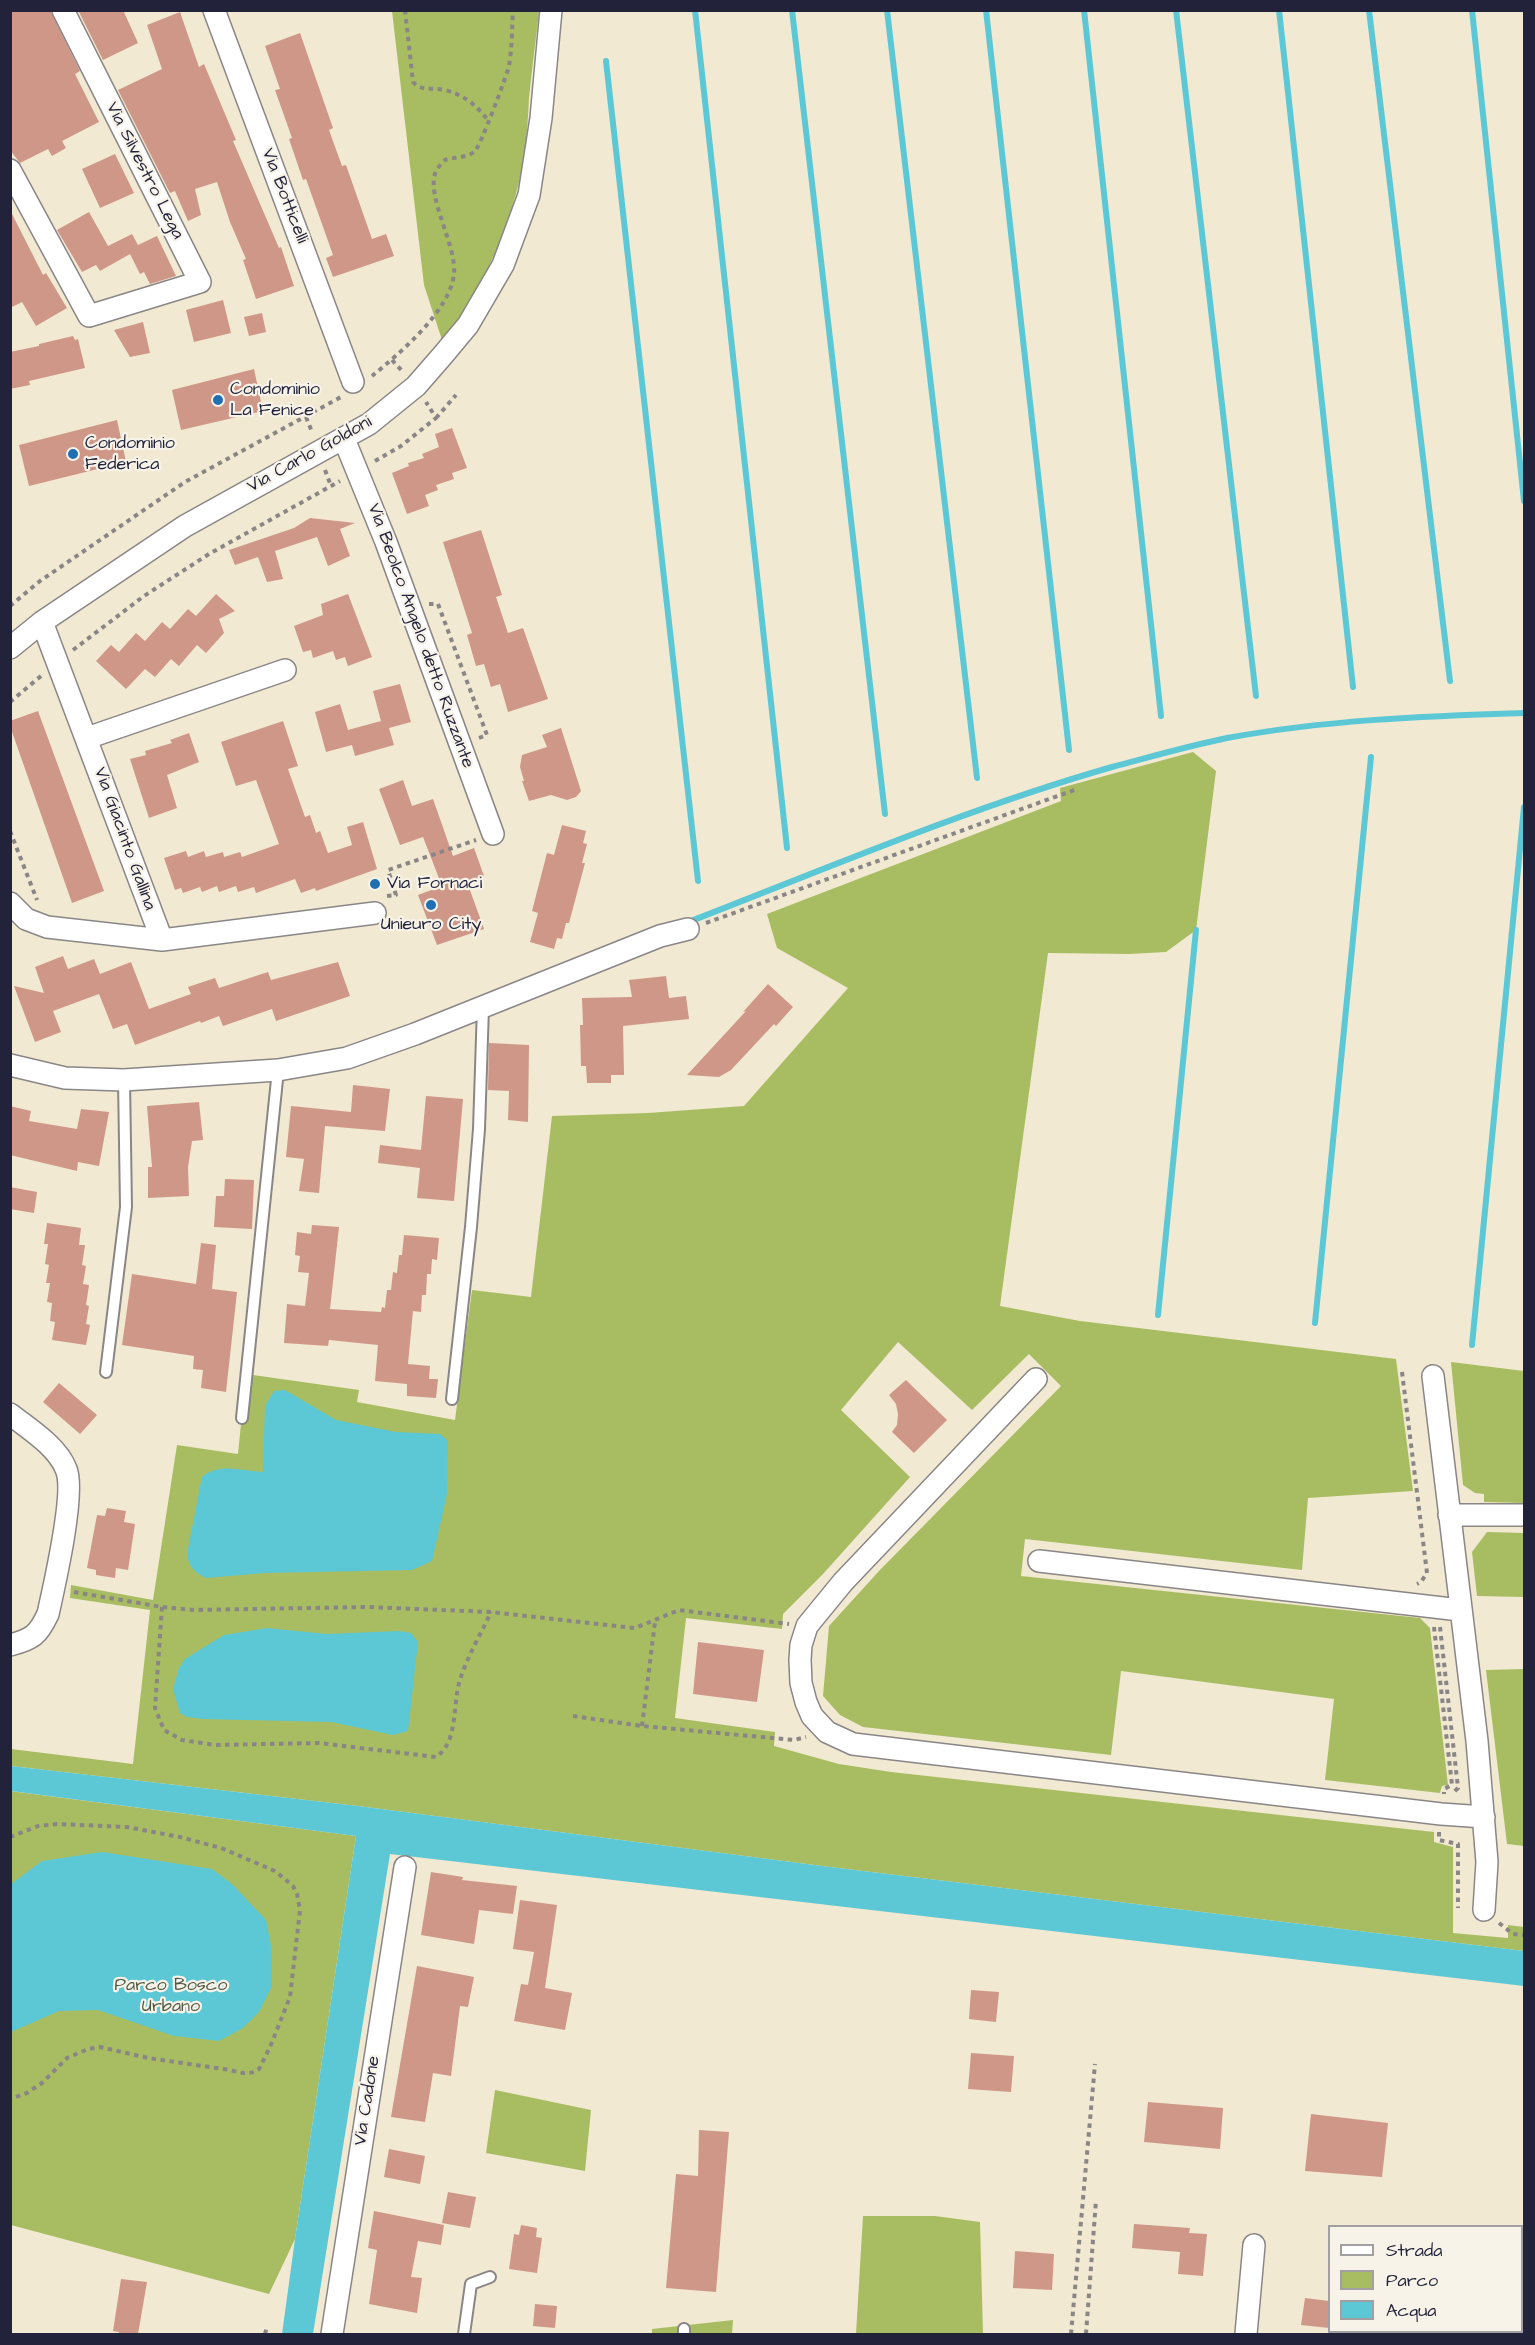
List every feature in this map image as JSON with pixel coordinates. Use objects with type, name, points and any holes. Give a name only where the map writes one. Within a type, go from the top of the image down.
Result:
[{"type":"street","name":"Via Silvestro Lega","points":[[10,170],[89,316],[200,282],[63,10]]},
{"type":"street","name":"Via Botticelli","points":[[214,10],[356,384]]},
{"type":"street","name":"Via Carlo Goldoni","points":[[10,648],[42,622],[203,515],[344,440],[369,424],[416,386],[468,325],[503,266],[529,195],[541,118],[550,10]]},
{"type":"street","name":"Via Beolco Angelo detto Ruzzante","points":[[344,440],[386,542],[493,834]]},
{"type":"street","name":"Via Giacinto Gallina","points":[[42,622],[162,940]]},
{"type":"street","points":[[87,738],[285,670]]},
{"type":"street","points":[[10,903],[33,912]]},
{"type":"street","name":"Via Giacinto Gallina","points":[[33,912],[47,927],[162,940],[380,905]]},
{"type":"street","points":[[10,1065],[65,1078],[124,1080],[278,1070],[347,1058],[415,1034],[660,936],[688,929]]},
{"type":"street","points":[[1432,1376],[1477,1741],[1487,1862],[1484,1910]]},
{"type":"street","points":[[1036,1379],[843,1582],[807,1626],[801,1645],[801,1683],[812,1716],[827,1732],[853,1744],[1446,1806],[1484,1817]]},
{"type":"street","points":[[10,1414],[53,1450],[66,1469],[70,1490],[48,1614],[40,1631],[27,1641],[10,1645]]},
{"type":"street","points":[[1449,1515],[1524,1515]]},
{"type":"street","points":[[1039,1561],[1436,1616],[1460,1610]]},
{"type":"street","name":"Via Cadone","points":[[332,2334],[405,1867]]},
{"type":"street","points":[[1246,2334],[1254,2245]]},
{"type":"lane","points":[[452,1399],[479,1129],[483,1007]]},
{"type":"lane","points":[[242,1418],[278,1070]]},
{"type":"lane","points":[[106,1372],[126,1207],[124,1080]]},
{"type":"lane","points":[[464,2334],[471,2283],[490,2277]]},
{"type":"path","points":[[405,10],[413,82],[423,89],[441,89],[457,93],[478,108],[488,120]]},
{"type":"path","points":[[10,606],[40,581],[185,482],[306,417],[392,360],[440,308],[450,290],[454,273],[453,254],[438,207],[434,184],[436,171],[445,160],[470,155],[477,150],[483,139],[509,66],[513,10]]},
{"type":"path","points":[[436,418],[456,395]]},
{"type":"path","points":[[306,417],[315,442]]},
{"type":"path","points":[[323,462],[331,486]]},
{"type":"path","points":[[10,702],[58,661],[153,590],[209,554],[347,477]]},
{"type":"path","points":[[688,929],[1077,789]]},
{"type":"path","points":[[10,831],[33,912]]},
{"type":"path","points":[[380,905],[396,895],[388,870],[493,834]]},
{"type":"path","points":[[1402,1372],[1427,1573],[1421,1582],[1413,1587]]},
{"type":"path","points":[[54,1588],[162,1607],[194,1610],[367,1606],[491,1612],[635,1628],[655,1622],[679,1610],[807,1626]]},
{"type":"path","points":[[162,1607],[155,1708],[164,1730],[183,1740],[215,1745],[319,1743],[436,1757],[445,1751],[460,1680],[491,1612]]},
{"type":"path","points":[[1436,1616],[1458,1788],[1449,1794],[1446,1806]]},
{"type":"path","points":[[1436,1616],[1452,1785],[1444,1790],[1446,1806]]},
{"type":"path","points":[[642,1726],[655,1622]]},
{"type":"path","points":[[573,1716],[642,1726],[794,1740],[827,1732]]},
{"type":"path","points":[[10,1837],[38,1826],[57,1824],[127,1827],[180,1837],[221,1848],[275,1871],[293,1886],[300,1910],[289,2004],[259,2069],[251,2074],[242,2073],[148,2058],[100,2047],[88,2049],[67,2058],[42,2083],[27,2093],[10,2098]]},
{"type":"path","points":[[1484,1910],[1513,1934],[1524,1935]]},
{"type":"path","points":[[1071,2334],[1095,2064]]},
{"type":"path","points":[[1086,2334],[1096,2200]]},
{"type":"path","points":[[265,2334],[267,2326]]},
{"type":"green space","points":[[392,11],[539,11],[525,150],[512,206],[484,277],[442,340],[424,285]]},
{"type":"green space","points":[[1193,752],[1216,771],[1196,930],[1166,952],[1048,953],[1000,1306],[1080,1321],[1396,1359],[1413,1491],[1308,1498],[1302,1570],[1025,1539],[1021,1576],[1420,1618],[1430,1628],[1448,1785],[1442,1786],[1440,1793],[1325,1780],[1334,1699],[1121,1671],[1111,1755],[863,1727],[840,1715],[823,1696],[829,1626],[879,1571],[1061,1386],[1029,1354],[972,1410],[898,1342],[841,1410],[910,1477],[823,1574],[783,1614],[782,1629],[686,1618],[675,1718],[775,1732],[774,1746],[839,1764],[891,1772],[1434,1832],[1434,1842],[1453,1847],[1453,1933],[1508,1938],[1508,1925],[1524,1927],[1524,1951],[830,1867],[358,1806],[11,1766],[11,1749],[133,1764],[150,1610],[70,1598],[71,1585],[153,1600],[177,1445],[238,1454],[246,1374],[359,1390],[357,1402],[455,1420],[472,1290],[531,1297],[552,1116],[648,1113],[744,1106],[848,988],[777,948],[767,914],[1061,801],[1060,788]]},
{"type":"green space","points":[[1451,1362],[1524,1371],[1524,1503],[1484,1502],[1484,1494],[1475,1493],[1463,1485]]},
{"type":"green space","points":[[1487,1532],[1524,1533],[1524,1597],[1477,1596],[1472,1552]]},
{"type":"green space","points":[[1524,1669],[1524,1846],[1507,1844],[1486,1670]]},
{"type":"green space","name":"Parco Bosco Urbano","points":[[10,1791],[356,1836],[295,2239],[269,2294],[11,2225]]},
{"type":"green space","points":[[495,2090],[591,2110],[585,2171],[486,2153]]},
{"type":"green space","points":[[863,2216],[935,2216],[980,2222],[983,2334],[856,2334]]},
{"type":"green space","points":[[733,2320],[732,2334],[652,2334],[652,2329]]},
{"type":"water","points":[[285,1390],[336,1420],[396,1432],[440,1434],[448,1441],[447,1494],[432,1561],[412,1570],[265,1573],[206,1578],[193,1569],[187,1554],[202,1477],[209,1472],[231,1468],[263,1472],[265,1406],[274,1391]]},
{"type":"water","points":[[267,1628],[327,1634],[399,1631],[411,1633],[418,1642],[408,1731],[393,1735],[331,1722],[203,1719],[187,1717],[180,1713],[173,1689],[179,1668],[185,1659],[224,1635]]},
{"type":"water","points":[[11,1766],[358,1806],[830,1867],[1524,1951],[1524,1986],[390,1854],[313,2334],[282,2334],[356,1836],[11,1791]]},
{"type":"water","points":[[102,1852],[212,1869],[232,1884],[266,1920],[272,1951],[272,1986],[259,2012],[243,2028],[219,2041],[174,2036],[98,2010],[59,2011],[11,2032],[11,1884],[42,1861]]},
{"type":"building","points":[[10,10],[50,10],[80,71],[75,74],[99,122],[62,141],[66,148],[52,156],[48,149],[20,163],[10,150]]},
{"type":"building","points":[[78,10],[123,10],[138,43],[103,60]]},
{"type":"building","points":[[180,12],[199,67],[204,64],[236,140],[233,141],[279,248],[281,247],[294,286],[256,299],[243,260],[246,259],[230,222],[217,182],[195,189],[201,215],[188,221],[175,191],[170,193],[118,90],[162,69],[147,25]]},
{"type":"building","points":[[300,33],[333,128],[329,130],[342,166],[346,165],[372,239],[386,234],[394,256],[333,277],[326,258],[333,255],[289,139],[292,138],[275,90],[280,89],[265,46]]},
{"type":"building","points":[[115,154],[134,193],[100,208],[82,169]]},
{"type":"building","points":[[10,210],[43,275],[46,273],[67,308],[36,326],[22,302],[10,308]]},
{"type":"building","points":[[89,212],[108,246],[132,234],[138,245],[157,236],[176,276],[150,284],[144,272],[140,274],[130,254],[100,271],[96,265],[82,272],[57,230]]},
{"type":"building","points":[[223,300],[231,333],[194,342],[186,310]]},
{"type":"building","points":[[262,313],[266,332],[249,336],[244,317]]},
{"type":"building","points":[[143,322],[150,353],[130,357],[114,330]]},
{"type":"building","points":[[73,336],[75,340],[78,339],[85,368],[29,381],[30,385],[10,389],[10,352]]},
{"type":"building","name":"Condominio La Fenice","points":[[254,369],[263,411],[181,430],[172,390]]},
{"type":"building","name":"Condominio Federica","points":[[117,420],[126,462],[29,486],[19,445]]},
{"type":"building","points":[[452,428],[467,468],[452,473],[454,479],[436,485],[438,490],[425,495],[429,506],[407,514],[392,473],[409,466],[408,463],[424,458],[422,454],[439,447],[435,434]]},
{"type":"building","points":[[310,518],[355,523],[340,529],[350,556],[328,566],[317,537],[275,551],[283,579],[267,582],[258,557],[235,565],[229,550],[294,528]]},
{"type":"building","points":[[481,530],[502,595],[496,597],[508,633],[523,628],[548,699],[508,712],[500,684],[491,687],[484,664],[476,666],[467,635],[472,633],[443,542]]},
{"type":"building","points":[[216,594],[235,611],[219,619],[224,633],[206,653],[197,645],[179,666],[171,659],[155,677],[145,669],[126,689],[96,661],[111,645],[119,652],[136,633],[145,641],[162,622],[170,629],[188,609],[196,616]]},
{"type":"building","points":[[348,594],[372,657],[348,666],[345,657],[336,660],[333,651],[313,658],[311,650],[303,652],[294,626],[323,615],[321,604]]},
{"type":"building","points":[[400,684],[411,722],[389,728],[394,745],[355,756],[352,745],[326,752],[315,712],[340,704],[348,730],[381,721],[373,691]]},
{"type":"building","points":[[38,711],[104,891],[72,903],[10,726],[10,721]]},
{"type":"building","points":[[283,721],[298,766],[288,769],[305,817],[310,815],[316,833],[320,831],[328,853],[352,845],[347,827],[363,822],[377,869],[316,891],[315,888],[301,893],[295,879],[256,893],[254,887],[238,892],[236,886],[219,892],[217,886],[202,892],[200,887],[183,893],[181,888],[175,890],[164,858],[186,851],[188,857],[204,851],[206,857],[223,852],[224,857],[240,852],[242,857],[279,844],[256,780],[236,786],[221,742]]},
{"type":"building","points":[[561,728],[581,791],[576,797],[567,800],[551,795],[529,801],[522,781],[524,781],[520,767],[522,755],[547,747],[542,735]]},
{"type":"building","points":[[189,733],[199,762],[167,775],[177,808],[149,818],[130,759],[146,755],[145,751],[172,743],[170,740]]},
{"type":"building","points":[[403,780],[412,806],[433,799],[453,856],[474,848],[484,876],[467,882],[484,929],[437,945],[418,895],[442,886],[423,837],[400,845],[379,789]]},
{"type":"building","points":[[562,825],[586,831],[583,843],[587,844],[582,863],[585,863],[569,923],[566,923],[562,939],[557,938],[554,949],[530,942],[538,913],[532,911],[547,853],[554,855]]},
{"type":"building","points":[[63,956],[68,969],[94,959],[100,974],[131,962],[149,1009],[191,994],[188,987],[215,978],[219,988],[268,972],[271,980],[338,962],[350,996],[276,1021],[272,1009],[223,1026],[219,1016],[135,1045],[127,1024],[113,1029],[99,994],[53,1011],[61,1032],[35,1042],[14,986],[44,993],[35,967]]},
{"type":"building","points":[[666,976],[669,998],[686,996],[689,1019],[623,1026],[624,1075],[611,1075],[611,1083],[587,1083],[586,1066],[581,1066],[582,998],[632,997],[629,980]]},
{"type":"building","points":[[768,984],[793,1007],[731,1070],[719,1077],[687,1075],[746,1011],[743,1012]]},
{"type":"building","points":[[489,1043],[529,1045],[528,1122],[508,1120],[509,1091],[488,1090]]},
{"type":"building","points":[[353,1085],[390,1089],[385,1131],[325,1126],[319,1193],[299,1191],[304,1159],[286,1157],[291,1106],[351,1112]]},
{"type":"building","points":[[426,1096],[463,1099],[454,1201],[417,1198],[420,1168],[378,1163],[380,1145],[421,1150]]},
{"type":"building","points":[[199,1102],[203,1140],[192,1141],[188,1167],[189,1196],[148,1198],[148,1167],[152,1167],[147,1106]]},
{"type":"building","points":[[10,1106],[31,1111],[29,1121],[77,1129],[81,1109],[109,1112],[99,1166],[78,1162],[77,1171],[10,1155]]},
{"type":"building","points":[[225,1179],[254,1180],[252,1229],[214,1227],[216,1196],[224,1196]]},
{"type":"building","points":[[10,1187],[37,1192],[34,1213],[10,1209]]},
{"type":"building","points":[[47,1223],[81,1228],[79,1245],[85,1245],[82,1265],[86,1266],[83,1284],[89,1285],[86,1324],[90,1325],[86,1345],[52,1340],[55,1322],[50,1321],[52,1303],[47,1302],[50,1283],[46,1283],[49,1265],[45,1264],[48,1244],[44,1244]]},
{"type":"building","points":[[312,1225],[339,1227],[330,1309],[381,1312],[382,1307],[385,1308],[387,1290],[391,1290],[393,1272],[397,1273],[404,1235],[439,1238],[437,1260],[432,1259],[431,1274],[427,1274],[426,1295],[422,1295],[421,1312],[413,1311],[408,1364],[430,1366],[429,1379],[438,1379],[436,1398],[407,1396],[407,1384],[375,1381],[378,1345],[329,1340],[328,1346],[284,1343],[287,1304],[305,1306],[309,1273],[298,1272],[300,1256],[295,1255],[297,1232],[311,1234]]},
{"type":"building","points":[[201,1243],[216,1245],[212,1289],[237,1292],[226,1392],[201,1388],[203,1370],[193,1369],[194,1356],[122,1345],[132,1274],[196,1284]]},
{"type":"building","points":[[906,1380],[947,1420],[914,1453],[892,1432],[897,1425],[898,1414],[896,1404],[889,1395]]},
{"type":"building","points":[[59,1383],[97,1415],[80,1434],[43,1402]]},
{"type":"building","points":[[107,1508],[126,1511],[124,1522],[135,1524],[128,1570],[116,1568],[115,1578],[96,1575],[96,1570],[87,1568],[97,1515],[105,1516]]},
{"type":"building","points":[[698,1642],[764,1650],[757,1702],[693,1694]]},
{"type":"building","points":[[431,1872],[463,1877],[462,1880],[517,1886],[513,1914],[479,1910],[474,1944],[421,1935]]},
{"type":"building","points":[[520,1900],[557,1905],[545,1988],[572,1993],[565,2030],[514,2021],[521,1984],[528,1985],[534,1952],[513,1949]]},
{"type":"building","points":[[417,1966],[474,1977],[468,2007],[460,2006],[451,2076],[433,2073],[425,2122],[391,2117]]},
{"type":"building","points":[[971,1990],[999,1992],[996,2022],[969,2019]]},
{"type":"building","points":[[971,2053],[1014,2056],[1011,2092],[968,2089]]},
{"type":"building","points":[[1148,2102],[1223,2108],[1220,2149],[1144,2142]]},
{"type":"building","points":[[1311,2114],[1388,2123],[1382,2177],[1305,2171]]},
{"type":"building","points":[[699,2130],[729,2132],[716,2292],[666,2288],[676,2174],[698,2176]]},
{"type":"building","points":[[389,2149],[425,2156],[420,2184],[384,2177]]},
{"type":"building","points":[[448,2192],[476,2197],[470,2228],[442,2223]]},
{"type":"building","points":[[374,2211],[444,2225],[441,2245],[418,2241],[411,2277],[422,2278],[417,2313],[369,2304],[377,2250],[368,2248]]},
{"type":"building","points":[[1134,2224],[1190,2228],[1189,2233],[1207,2234],[1203,2276],[1178,2274],[1180,2252],[1132,2248]]},
{"type":"building","points":[[521,2225],[537,2228],[536,2237],[542,2238],[537,2273],[509,2269],[514,2234],[519,2235]]},
{"type":"building","points":[[1015,2251],[1054,2254],[1052,2290],[1013,2288]]},
{"type":"building","points":[[121,2279],[147,2282],[138,2334],[119,2334],[113,2331]]},
{"type":"building","points":[[1305,2298],[1328,2301],[1328,2328],[1301,2325]]},
{"type":"building","points":[[535,2304],[557,2306],[555,2328],[533,2326]]},
{"type":"waterway","points":[[695,10],[787,848]]},
{"type":"waterway","points":[[792,10],[885,814]]},
{"type":"waterway","points":[[887,10],[977,778]]},
{"type":"waterway","points":[[986,10],[1069,750]]},
{"type":"waterway","points":[[1084,10],[1161,716]]},
{"type":"waterway","points":[[1176,10],[1256,696]]},
{"type":"waterway","points":[[1279,10],[1353,687]]},
{"type":"waterway","points":[[1369,10],[1450,681]]},
{"type":"waterway","points":[[1472,10],[1524,501]]},
{"type":"waterway","points":[[606,61],[698,881]]},
{"type":"waterway","points":[[691,921],[900,839],[1005,801],[1112,767],[1183,748],[1264,732],[1338,723],[1412,717],[1524,713]]},
{"type":"waterway","points":[[1315,1323],[1371,757]]},
{"type":"waterway","points":[[1472,1345],[1524,807]]},
{"type":"waterway","points":[[1158,1315],[1196,930]]},
{"type":"place","name":"Condominio La Fenice","points":[[218,400]]},
{"type":"place","name":"Condominio Federica","points":[[73,454]]},
{"type":"place","name":"Via Fornaci","points":[[375,884]]},
{"type":"place","name":"Unieuro City","points":[[431,905]]}]
